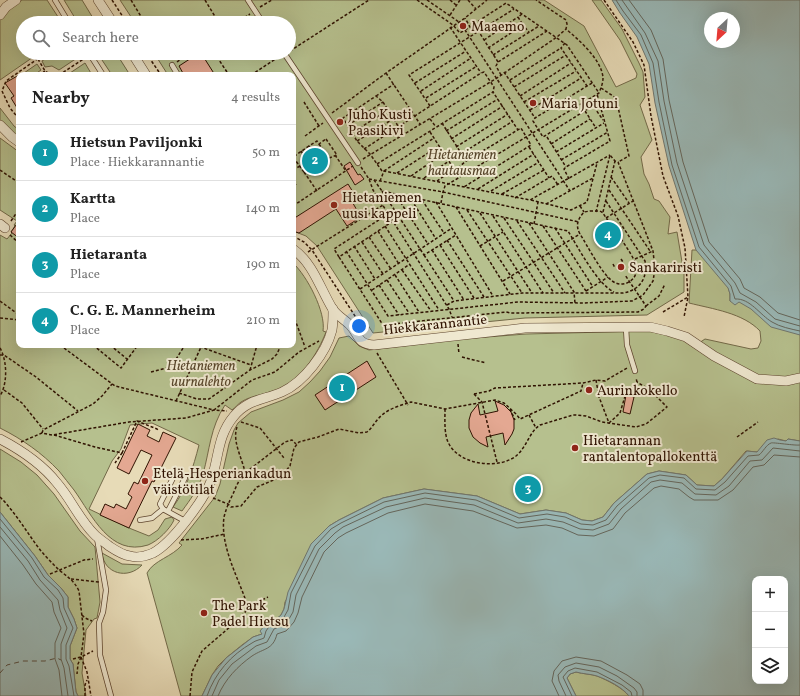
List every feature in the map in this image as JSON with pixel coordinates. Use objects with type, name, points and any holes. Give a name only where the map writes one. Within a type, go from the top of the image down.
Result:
[{"type":"street","points":[[0,15],[6,7],[16,0]]},
{"type":"street","points":[[98,0],[108,16]]},
{"type":"street","points":[[136,60],[144,72]]},
{"type":"street","points":[[0,125],[16,140]]},
{"type":"street","points":[[0,439],[17,448],[47,472],[57,483],[91,531],[120,554],[134,557],[143,556],[153,553],[161,548],[185,521],[205,495],[211,480],[219,444],[228,424],[234,416],[254,400],[283,392],[307,372],[322,353],[331,332],[333,309],[318,280],[302,256],[296,251]]},
{"type":"street","name":"Hiekkarannantie","points":[[333,309],[350,326],[362,343],[366,344],[374,345],[525,328],[650,327],[667,330],[686,337],[714,356],[757,379],[786,381],[800,378]]},
{"type":"lane","points":[[55,0],[65,16]]},
{"type":"lane","points":[[248,0],[258,16]]},
{"type":"lane","points":[[93,60],[101,72]]},
{"type":"lane","points":[[289,60],[341,140],[358,163]]},
{"type":"lane","points":[[172,65],[176,72]]},
{"type":"lane","points":[[626,328],[627,345],[635,371]]},
{"type":"lane","points":[[140,520],[152,518],[166,510],[185,478],[175,474],[160,504],[166,510],[185,521]]},
{"type":"lane","points":[[97,536],[106,590],[103,612],[99,623],[100,656],[111,696]]},
{"type":"path","points":[[112,0],[122,16]]},
{"type":"path","points":[[131,0],[141,16]]},
{"type":"path","points":[[205,0],[215,16]]},
{"type":"path","points":[[247,16],[272,0]]},
{"type":"path","points":[[296,47],[369,0]]},
{"type":"path","points":[[417,0],[453,25],[460,33],[470,27],[465,18]]},
{"type":"path","points":[[427,0],[459,22]]},
{"type":"path","points":[[450,0],[457,5]]},
{"type":"path","points":[[450,16],[460,0]]},
{"type":"path","points":[[468,0],[476,9]]},
{"type":"path","points":[[305,136],[386,73],[465,18],[487,0]]},
{"type":"path","points":[[296,204],[346,172],[370,154],[497,78],[557,38],[566,28],[566,20],[536,0]]},
{"type":"path","points":[[604,0],[633,42],[644,65],[651,116],[663,176],[678,216],[685,248],[688,297],[684,317]]},
{"type":"path","points":[[498,62],[474,24],[506,3],[564,43],[592,83],[598,93],[599,102],[610,141],[566,167]]},
{"type":"path","points":[[435,12],[438,8]]},
{"type":"path","points":[[431,106],[409,75],[514,9]]},
{"type":"path","points":[[484,40],[522,14]]},
{"type":"path","points":[[518,17],[529,32]]},
{"type":"path","points":[[488,48],[523,25]]},
{"type":"path","points":[[493,55],[540,26]]},
{"type":"path","points":[[450,27],[461,41],[481,73],[484,72],[491,81],[494,87],[493,92],[518,130]]},
{"type":"path","points":[[441,203],[445,186],[598,93],[603,83],[603,76],[595,59],[583,43],[566,28]]},
{"type":"path","points":[[465,30],[570,191]]},
{"type":"path","points":[[501,75],[496,66],[498,62],[548,31]]},
{"type":"path","points":[[510,80],[561,48],[564,43]]},
{"type":"path","points":[[561,48],[587,86]]},
{"type":"path","points":[[415,83],[466,51]]},
{"type":"path","points":[[514,87],[566,55]]},
{"type":"path","points":[[420,91],[471,58]]},
{"type":"path","points":[[19,71],[35,60]]},
{"type":"path","points":[[39,60],[45,71]]},
{"type":"path","points":[[63,72],[80,60]]},
{"type":"path","points":[[151,60],[159,72]]},
{"type":"path","points":[[169,60],[172,65],[180,60]]},
{"type":"path","points":[[219,60],[227,72]]},
{"type":"path","points":[[256,72],[274,60]]},
{"type":"path","points":[[520,96],[571,63]]},
{"type":"path","points":[[426,98],[477,66]]},
{"type":"path","points":[[524,102],[576,71]]},
{"type":"path","points":[[504,72],[535,118],[533,121],[537,130],[543,137],[546,136],[566,167],[564,169],[569,178]]},
{"type":"path","points":[[16,73],[6,81],[2,91],[10,108],[16,115]]},
{"type":"path","points":[[386,73],[420,124]]},
{"type":"path","points":[[364,149],[481,73]]},
{"type":"path","points":[[530,110],[581,78]]},
{"type":"path","points":[[535,118],[592,83]]},
{"type":"path","points":[[394,84],[343,118],[357,140],[384,171],[530,200],[571,210],[587,202],[597,163]]},
{"type":"path","points":[[601,88],[616,98],[629,156],[615,162]]},
{"type":"path","points":[[377,164],[493,92]]},
{"type":"path","points":[[376,96],[383,102],[398,126]]},
{"type":"path","points":[[446,131],[498,98]]},
{"type":"path","points":[[304,102],[319,126]]},
{"type":"path","points":[[348,125],[383,102]]},
{"type":"path","points":[[546,136],[599,102]]},
{"type":"path","points":[[452,139],[503,106]]},
{"type":"path","points":[[594,106],[605,122]]},
{"type":"path","points":[[341,140],[388,110]]},
{"type":"path","points":[[585,111],[596,128]]},
{"type":"path","points":[[456,147],[508,114]]},
{"type":"path","points":[[430,118],[436,127]]},
{"type":"path","points":[[551,144],[590,119]]},
{"type":"path","points":[[357,140],[393,120]]},
{"type":"path","points":[[461,154],[513,121]]},
{"type":"path","points":[[556,152],[605,122]]},
{"type":"path","points":[[442,123],[466,162]]},
{"type":"path","points":[[437,181],[521,128],[531,145],[529,147],[549,178]]},
{"type":"path","points":[[430,131],[454,169]]},
{"type":"path","points":[[561,160],[608,132]]},
{"type":"path","points":[[319,144],[326,138],[346,172]]},
{"type":"path","points":[[380,181],[384,171],[434,138]]},
{"type":"path","points":[[296,155],[317,141],[328,158]]},
{"type":"path","points":[[309,146],[319,162]]},
{"type":"path","points":[[397,173],[439,146]]},
{"type":"path","points":[[464,187],[529,147]]},
{"type":"path","points":[[301,151],[312,167]]},
{"type":"path","points":[[411,176],[444,153]]},
{"type":"path","points":[[477,190],[534,154]]},
{"type":"path","points":[[304,172],[319,162],[335,155]]},
{"type":"path","points":[[610,155],[615,162]]},
{"type":"path","points":[[530,200],[610,155]]},
{"type":"path","points":[[596,211],[610,155]]},
{"type":"path","points":[[296,161],[317,191]]},
{"type":"path","points":[[424,178],[449,161]]},
{"type":"path","points":[[490,192],[539,162]]},
{"type":"path","points":[[603,213],[615,162]]},
{"type":"path","points":[[346,251],[388,316],[518,302],[575,303],[632,301],[647,291],[654,275],[655,263],[653,251],[618,162]]},
{"type":"path","points":[[358,163],[369,179],[373,190],[382,205],[389,213],[447,305],[452,318]]},
{"type":"path","points":[[296,168],[300,166]]},
{"type":"path","points":[[0,170],[16,181]]},
{"type":"path","points":[[502,195],[544,170]]},
{"type":"path","points":[[515,198],[552,176],[558,185]]},
{"type":"path","points":[[611,177],[629,203]]},
{"type":"path","points":[[546,204],[593,178]]},
{"type":"path","points":[[369,179],[443,192],[578,222]]},
{"type":"path","points":[[374,180],[454,301]]},
{"type":"path","points":[[609,190],[650,251]]},
{"type":"path","points":[[382,191],[568,231],[601,282],[609,290],[615,292]]},
{"type":"path","points":[[395,194],[428,244]]},
{"type":"path","points":[[409,196],[436,239]]},
{"type":"path","points":[[421,199],[444,233]]},
{"type":"path","points":[[447,305],[454,301],[493,296],[532,293],[628,292],[635,289],[642,282],[646,272],[645,261],[606,201]]},
{"type":"path","points":[[606,218],[633,201]]},
{"type":"path","points":[[436,202],[493,296]]},
{"type":"path","points":[[534,224],[538,202]]},
{"type":"path","points":[[302,256],[382,205]]},
{"type":"path","points":[[580,206],[584,212]]},
{"type":"path","points":[[456,207],[510,295]]},
{"type":"path","points":[[467,210],[522,294]]},
{"type":"path","points":[[600,211],[603,213],[634,260],[637,269],[630,282],[626,284],[619,284],[612,281],[608,277],[577,227],[578,222],[584,212],[600,211]]},
{"type":"path","points":[[479,212],[532,293]]},
{"type":"path","points":[[389,213],[334,249],[383,324],[506,312],[638,312],[660,296],[665,284]]},
{"type":"path","points":[[13,218],[16,214]]},
{"type":"path","points":[[492,215],[543,293]]},
{"type":"path","points":[[504,218],[554,293]]},
{"type":"path","points":[[339,257],[393,221]]},
{"type":"path","points":[[517,221],[564,293]]},
{"type":"path","points":[[529,223],[574,292],[575,303]]},
{"type":"path","points":[[542,225],[585,292]]},
{"type":"path","points":[[3,226],[16,240]]},
{"type":"path","points":[[385,226],[439,310]]},
{"type":"path","points":[[360,289],[452,228]]},
{"type":"path","points":[[555,228],[593,287]]},
{"type":"path","points":[[378,231],[399,264]]},
{"type":"path","points":[[480,246],[503,232]]},
{"type":"path","points":[[503,282],[580,234]]},
{"type":"path","points":[[424,255],[456,235]]},
{"type":"path","points":[[369,237],[391,268]]},
{"type":"path","points":[[296,238],[304,242],[312,250],[357,319]]},
{"type":"path","points":[[447,240],[484,297]]},
{"type":"path","points":[[362,242],[383,274]]},
{"type":"path","points":[[440,245],[474,298]]},
{"type":"path","points":[[354,246],[375,279]]},
{"type":"path","points":[[432,250],[464,300]]},
{"type":"path","points":[[634,260],[650,251],[653,251]]},
{"type":"path","points":[[371,290],[410,264]]},
{"type":"path","points":[[613,264],[615,268]]},
{"type":"path","points":[[402,270],[431,311]]},
{"type":"path","points":[[395,275],[419,312]]},
{"type":"path","points":[[625,275],[646,306]]},
{"type":"path","points":[[585,292],[608,277]]},
{"type":"path","points":[[387,280],[409,314]]},
{"type":"path","points":[[379,285],[398,315]]},
{"type":"path","points":[[663,312],[688,297]]},
{"type":"path","points":[[0,301],[16,313]]},
{"type":"path","points":[[0,318],[16,320]]},
{"type":"path","points":[[296,322],[305,348]]},
{"type":"path","points":[[52,435],[137,421],[186,418],[214,410],[252,380],[275,372],[305,348],[319,341],[322,336]]},
{"type":"path","points":[[374,345],[377,353],[408,404]]},
{"type":"path","points":[[0,348],[4,355],[36,377],[78,411]]},
{"type":"path","points":[[64,348],[115,386],[214,410],[234,416],[260,428],[284,458]]},
{"type":"path","points":[[97,348],[121,368],[136,348]]},
{"type":"path","points":[[114,348],[128,359]]},
{"type":"path","points":[[151,372],[171,367],[183,348]]},
{"type":"path","points":[[176,401],[201,348]]},
{"type":"path","points":[[207,348],[251,365]]},
{"type":"path","points":[[250,370],[256,348]]},
{"type":"path","points":[[179,393],[197,399],[209,399],[250,370],[272,359],[277,354],[279,348]]},
{"type":"path","points":[[0,396],[4,390],[4,355]]},
{"type":"path","points":[[462,357],[486,363]]},
{"type":"path","points":[[497,463],[482,402],[474,394],[489,391],[495,388],[583,383],[596,380],[605,381],[633,364]]},
{"type":"path","points":[[609,423],[620,413],[626,393],[634,393],[637,382],[635,371]]},
{"type":"path","points":[[596,380],[599,397],[609,423]]},
{"type":"path","points":[[445,409],[446,437],[451,447],[464,458],[486,463],[497,463],[510,460],[516,456],[526,445],[536,428],[540,425],[572,415],[586,416],[609,423],[636,427],[646,424],[667,407],[650,390],[637,382]]},
{"type":"path","points":[[509,407],[515,420],[520,419],[581,391],[583,383]]},
{"type":"path","points":[[42,433],[43,430],[92,404],[102,396],[112,384]]},
{"type":"path","points":[[4,390],[22,403],[43,430]]},
{"type":"path","points":[[205,495],[228,504],[230,507],[241,506],[257,487],[276,479],[284,473],[290,466],[296,444],[302,440],[318,438],[339,429],[359,433],[367,432],[382,415],[388,411],[412,402],[445,409],[496,400],[504,403],[520,419]]},
{"type":"path","points":[[529,415],[536,428]]},
{"type":"path","points":[[234,416],[237,442],[245,473]]},
{"type":"path","points":[[137,421],[158,430]]},
{"type":"path","points":[[115,463],[137,421]]},
{"type":"path","points":[[737,437],[758,422]]},
{"type":"path","points":[[21,442],[42,433],[95,447],[122,452]]},
{"type":"path","points":[[246,611],[247,604],[229,554],[225,534],[224,517],[228,504],[241,477],[285,442],[292,440],[296,444]]},
{"type":"path","points":[[0,497],[41,550],[59,570],[71,579],[79,591],[84,634],[77,674]]},
{"type":"path","points":[[178,541],[201,539],[225,534]]},
{"type":"path","points":[[50,574],[84,560],[100,557]]},
{"type":"path","points":[[71,579],[105,583]]},
{"type":"path","points":[[190,696],[192,672],[202,651],[254,604],[268,597]]},
{"type":"path","points":[[81,613],[85,618],[99,623]]},
{"type":"path","points":[[73,659],[91,653],[100,646]]},
{"type":"path","points":[[81,657],[88,679],[91,696]]},
{"type":"path","points":[[85,696],[85,685],[88,679]]},
{"type":"green space","points":[[22,0],[47,0],[57,16],[16,16],[16,60],[29,60],[0,80],[0,20],[8,10]]},
{"type":"green space","points":[[64,0],[82,0],[92,16],[74,16]]},
{"type":"green space","name":"Hietaniemen hautausmaa","points":[[120,0],[544,0],[584,26],[616,87],[636,78],[637,74],[620,40],[592,0],[601,0],[622,29],[643,72],[645,97],[640,105],[652,140],[641,157],[644,174],[654,199],[659,201],[670,217],[668,234],[677,232],[684,274],[684,292],[647,315],[525,318],[373,333],[317,246],[306,236],[296,232],[296,72],[166,72],[158,60],[296,60],[296,16],[130,16]]},
{"type":"green space","points":[[74,60],[59,70],[52,66],[45,67],[42,61]]},
{"type":"green space","points":[[102,60],[120,60],[128,72],[110,72]]},
{"type":"green space","points":[[85,63],[90,72],[72,72]]},
{"type":"green space","points":[[37,64],[41,70],[38,72],[25,72]]},
{"type":"green space","points":[[0,108],[16,128],[16,135],[0,121]]},
{"type":"green space","points":[[0,138],[16,150],[16,220],[0,210]]},
{"type":"green space","name":"Hietaniemen uurnalehto","points":[[16,222],[16,348],[296,348],[296,267],[304,276],[319,305],[322,314],[323,331],[326,332],[308,365],[287,385],[279,389],[245,400],[232,410],[225,405],[213,430],[199,484],[182,511],[173,507],[189,478],[199,445],[152,423],[130,425],[121,449],[112,461],[89,509],[149,536],[158,530],[165,519],[172,517],[174,520],[167,531],[156,541],[148,545],[135,547],[123,545],[113,539],[95,522],[74,490],[59,471],[46,458],[16,437],[0,428],[0,235],[7,239],[12,233],[11,232],[15,226],[14,225]]},
{"type":"green space","points":[[692,250],[696,250],[707,260],[722,264],[730,294],[730,301],[800,305],[800,441],[788,439],[786,441],[778,439],[757,452],[746,451],[714,486],[697,485],[686,475],[659,471],[647,474],[614,503],[603,517],[592,521],[582,520],[566,513],[546,510],[520,514],[477,496],[424,489],[383,498],[329,526],[285,602],[281,615],[262,634],[253,637],[242,645],[218,666],[202,696],[181,696],[147,573],[154,565],[173,553],[182,545],[179,543],[215,497],[220,484],[229,444],[238,423],[251,412],[283,400],[299,392],[320,371],[330,357],[339,338],[349,336],[359,346],[369,350],[461,339],[526,334],[648,331],[680,338],[693,347],[705,339],[751,349],[758,348],[761,341],[760,331],[753,325],[727,312],[689,303]]},
{"type":"green space","points":[[0,449],[21,462],[37,475],[54,494],[80,531],[95,547],[100,602],[97,618],[94,619],[86,630],[82,673],[86,696],[78,696],[76,692],[73,664],[70,659],[70,646],[77,628],[68,607],[68,597],[48,575],[0,512]]},
{"type":"green space","points":[[102,553],[122,564],[142,565],[136,570],[130,572],[118,572],[107,566]]},
{"type":"green space","points":[[576,672],[595,675],[619,687],[629,696],[576,696],[567,678],[570,674]]},
{"type":"water","points":[[612,0],[800,0],[800,335],[771,327],[751,309],[739,302],[735,305],[730,301],[728,288],[696,250],[669,166],[655,103],[649,64],[637,37]]},
{"type":"water","points":[[774,438],[786,441],[788,439],[800,441],[800,696],[629,696],[619,687],[595,675],[576,672],[570,674],[567,678],[576,696],[202,696],[212,675],[226,658],[253,637],[262,634],[260,631],[270,619],[276,619],[281,615],[288,592],[311,544],[329,526],[383,498],[424,489],[477,496],[520,514],[546,510],[566,513],[582,520],[592,521],[603,517],[614,503],[647,474],[659,471],[686,475],[697,485],[714,486],[747,451],[757,452],[767,440]]},
{"type":"water","points":[[0,512],[48,575],[68,597],[68,607],[77,628],[70,646],[70,659],[73,664],[76,692],[78,696],[0,696]]},
{"type":"building","points":[[188,60],[205,60],[213,72],[182,72],[179,66]]},
{"type":"building","points":[[16,77],[16,106],[11,98],[14,96],[5,83]]},
{"type":"building","points":[[350,162],[358,175],[360,174],[364,179],[355,185],[344,166]]},
{"type":"building","name":"Hietaniemen uusi kappeli","points":[[348,184],[356,197],[351,200],[361,217],[347,226],[336,209],[299,233],[296,232],[296,217]]},
{"type":"building","points":[[16,225],[16,236],[11,232]]},
{"type":"building","points":[[367,361],[376,377],[325,410],[315,395]]},
{"type":"building","points":[[626,395],[634,397],[630,414],[623,412]]},
{"type":"building","points":[[495,401],[504,405],[511,412],[514,420],[514,429],[505,445],[503,433],[486,437],[488,447],[473,437],[469,428],[469,420],[471,413],[478,404],[480,415],[498,411]]},
{"type":"building","points":[[138,424],[150,430],[147,436],[159,442],[163,432],[176,438],[154,482],[152,481],[129,528],[100,515],[105,504],[114,508],[116,504],[126,509],[132,497],[128,494],[134,482],[138,484],[152,455],[141,450],[129,474],[117,468]]},
{"type":"ferry route","points":[[0,673],[7,665],[23,661],[45,661],[57,658],[61,660]]},
{"type":"place","name":"Maaemo","points":[[463,26]]},
{"type":"place","name":"Maria Jotuni","points":[[533,103]]},
{"type":"place","name":"Juho Kusti Paasikivi","points":[[340,122]]},
{"type":"place","name":"Kartta","points":[[315,161]]},
{"type":"place","name":"Hietaniemen uusi kappeli","points":[[334,205]]},
{"type":"place","name":"C. G. E. Mannerheim","points":[[608,235]]},
{"type":"place","name":"Sankariristi","points":[[621,267]]},
{"type":"place","name":"Hietsun Paviljonki","points":[[342,388]]},
{"type":"place","name":"Aurinkokello","points":[[589,390]]},
{"type":"place","name":"Hietarannan rantalentopallokenttä","points":[[575,448]]},
{"type":"place","name":"Etelä-Hesperiankadun väistötilat","points":[[145,481]]},
{"type":"place","name":"Hietaranta","points":[[528,489]]},
{"type":"place","name":"The Park Padel Hietsu","points":[[204,613]]}]
